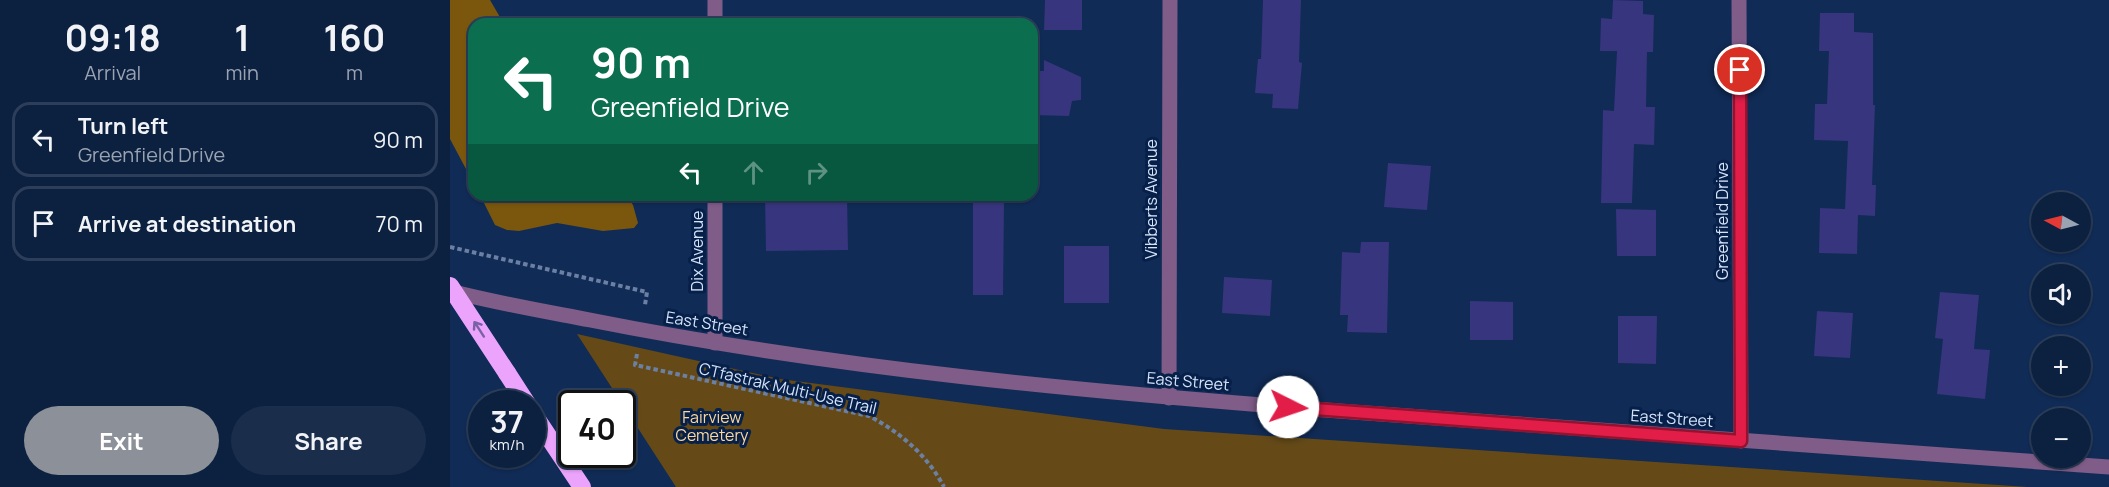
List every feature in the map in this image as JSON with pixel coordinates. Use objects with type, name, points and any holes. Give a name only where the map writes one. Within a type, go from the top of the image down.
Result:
[{"type":"highway","points":[[450,286],[518,390]]},
{"type":"highway","points":[[546,433],[582,487]]},
{"type":"street","points":[[714,0],[715,18]]},
{"type":"street","name":"Vibberts Avenue","points":[[1169,398],[1170,0]]},
{"type":"street","name":"Greenfield Drive","points":[[1739,0],[1741,441]]},
{"type":"street","name":"Dix Avenue","points":[[715,201],[715,343]]},
{"type":"street","name":"East Street","points":[[450,291],[715,343],[962,378],[1169,398],[2109,467]]},
{"type":"path","points":[[450,248],[647,292]]},
{"type":"path","name":"CTfastrak Multi-Use Trail","points":[[635,365],[869,416],[890,427],[917,450],[944,487]]},
{"type":"green space","name":"Fairview Cemetery","points":[[577,334],[780,379],[1164,429],[2028,487],[676,487],[636,425],[636,390],[613,390]]},
{"type":"shaded area","points":[[450,0],[490,0],[500,18],[468,18],[468,173],[450,139]]},
{"type":"shaded area","points":[[483,201],[630,201],[638,223],[634,228],[603,231],[557,223],[519,231],[507,230],[495,225]]},
{"type":"building","points":[[1045,0],[1082,0],[1082,30],[1044,30]]},
{"type":"building","points":[[1263,0],[1301,0],[1299,62],[1302,63],[1298,109],[1272,108],[1273,94],[1255,93],[1258,59],[1261,59]]},
{"type":"building","points":[[1613,0],[1643,1],[1643,14],[1654,15],[1653,52],[1647,52],[1646,107],[1655,107],[1654,145],[1634,144],[1632,203],[1601,203],[1603,110],[1614,111],[1617,51],[1600,51],[1601,18],[1612,19]]},
{"type":"building","points":[[1820,13],[1854,13],[1854,32],[1873,33],[1873,105],[1875,105],[1872,185],[1876,185],[1875,216],[1858,215],[1857,254],[1819,253],[1820,208],[1845,209],[1848,141],[1814,140],[1815,104],[1827,104],[1829,51],[1819,51]]},
{"type":"building","points":[[1044,60],[1081,77],[1081,100],[1072,101],[1069,116],[1038,115],[1038,71],[1044,71]]},
{"type":"building","points":[[1388,163],[1431,166],[1427,210],[1384,207]]},
{"type":"building","points":[[765,201],[847,201],[848,250],[766,251]]},
{"type":"building","points":[[973,203],[1004,203],[1003,295],[973,295]]},
{"type":"building","points":[[1616,209],[1656,210],[1656,256],[1617,256]]},
{"type":"building","points":[[1361,242],[1389,242],[1387,333],[1347,332],[1348,315],[1340,315],[1342,252],[1360,253]]},
{"type":"building","points":[[1064,246],[1109,246],[1109,303],[1064,303]]},
{"type":"building","points":[[1224,277],[1272,280],[1270,316],[1222,313]]},
{"type":"building","points":[[1940,292],[1979,295],[1974,349],[1990,350],[1985,399],[1937,394],[1943,339],[1935,338]]},
{"type":"building","points":[[1470,301],[1513,302],[1513,340],[1470,340]]},
{"type":"building","points":[[1817,311],[1853,313],[1850,358],[1814,356]]},
{"type":"building","points":[[1618,316],[1657,316],[1656,364],[1618,363]]},
{"type":"route","points":[[1288,407],[1741,441],[1740,70]]}]
